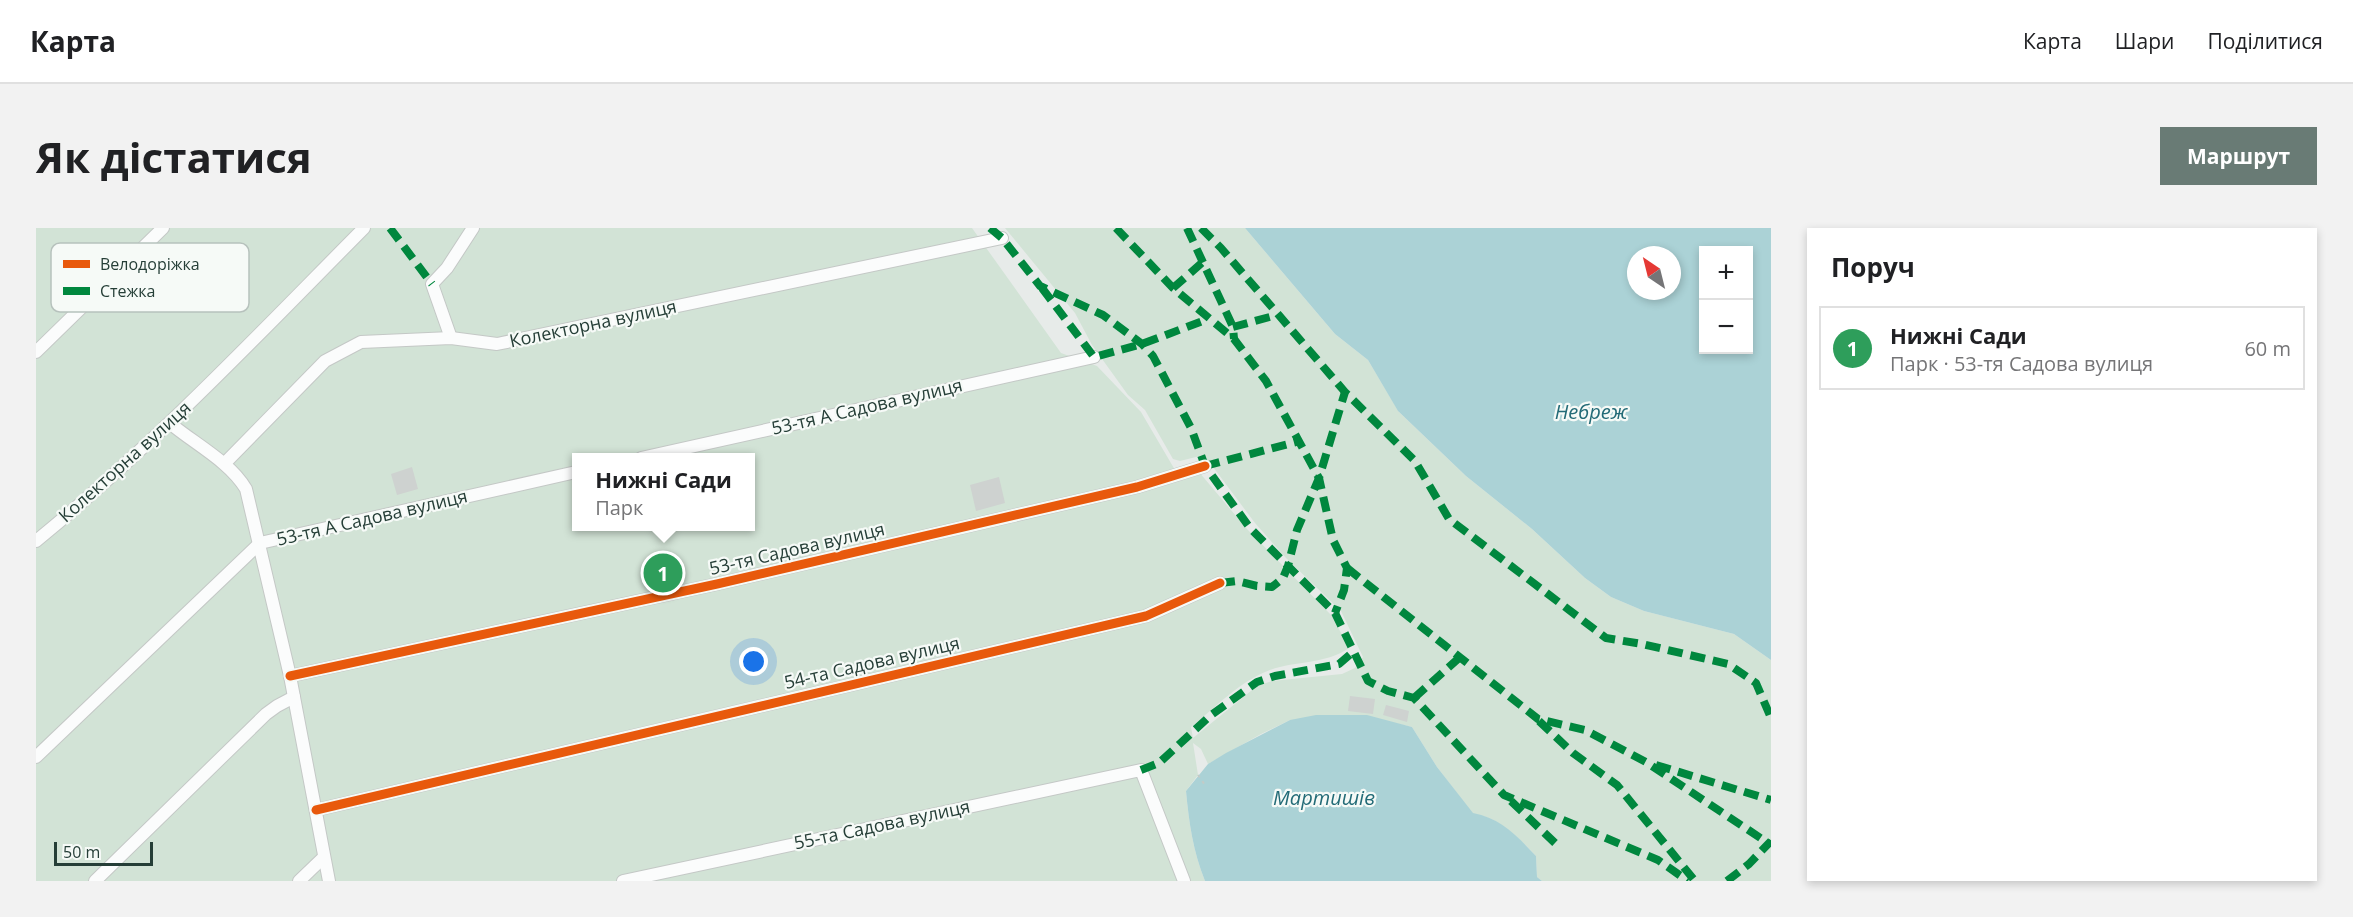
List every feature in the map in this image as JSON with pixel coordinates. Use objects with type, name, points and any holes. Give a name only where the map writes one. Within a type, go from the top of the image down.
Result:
[{"type":"street","points":[[148,243],[163,228]]},
{"type":"street","name":"Колекторна вулиця","points":[[36,541],[171,424],[363,228]]},
{"type":"street","points":[[451,338],[432,284],[447,268],[473,228]]},
{"type":"street","name":"Колекторна вулиця","points":[[225,464],[325,361],[361,342],[451,338],[497,344],[1002,238]]},
{"type":"street","points":[[36,352],[77,312]]},
{"type":"street","name":"53-тя А Садова вулиця","points":[[663,453],[1094,357]]},
{"type":"street","points":[[171,424],[198,447],[225,464],[240,479],[246,489],[290,676],[329,881]]},
{"type":"street","name":"53-тя Садова вулиця","points":[[290,676],[717,584],[1137,486],[1204,466]]},
{"type":"street","name":"53-тя А Садова вулиця","points":[[36,757],[260,543],[572,473]]},
{"type":"street","name":"54-та Садова вулиця","points":[[316,810],[1146,616],[1220,583]]},
{"type":"street","points":[[95,881],[266,714],[294,697]]},
{"type":"street","name":"55-та Садова вулиця","points":[[623,881],[1141,770],[1184,881]]},
{"type":"street","points":[[299,881],[324,856]]},
{"type":"path","points":[[1198,775],[1205,785]]},
{"type":"green space","points":[[36,228],[972,228],[1061,353],[1097,366],[1141,412],[1175,470],[1199,472],[1247,529],[1332,616],[1349,648],[1320,660],[1280,667],[1259,675],[1229,695],[1191,727],[1193,738],[1257,686],[1272,681],[1342,674],[1355,668],[1363,657],[1341,611],[1286,558],[1255,523],[1204,455],[1180,461],[1173,459],[1145,410],[1128,395],[1092,345],[1075,313],[1005,228],[1245,228],[1335,334],[1368,360],[1399,412],[1466,476],[1532,529],[1585,578],[1611,597],[1644,611],[1734,634],[1771,660],[1771,881],[1542,881],[1537,877],[1536,856],[1500,824],[1473,814],[1437,767],[1412,727],[1390,722],[1290,720],[1208,764],[1201,749],[1193,743],[1198,775],[1186,791],[1192,837],[1205,881],[36,881]]},
{"type":"water","name":"Небреж","points":[[1245,228],[1771,228],[1771,660],[1734,634],[1644,611],[1611,597],[1585,578],[1532,529],[1466,476],[1398,411],[1368,360],[1335,334]]},
{"type":"water","name":"Мартишів","points":[[1316,715],[1367,715],[1412,727],[1437,767],[1473,813],[1483,815],[1500,824],[1536,856],[1537,877],[1542,881],[1205,881],[1192,837],[1186,791],[1208,764],[1226,753],[1290,720]]},
{"type":"building","points":[[412,467],[418,489],[397,495],[391,474]]},
{"type":"building","points":[[999,477],[1005,503],[976,511],[970,485]]},
{"type":"building","points":[[1350,696],[1375,699],[1373,714],[1348,711]]},
{"type":"building","points":[[1386,705],[1409,711],[1407,722],[1383,715]]},
{"type":"marked path","points":[[390,228],[432,284]]},
{"type":"marked path","points":[[990,228],[1002,238],[1040,286],[1103,315],[1142,344],[1153,356],[1191,428],[1205,466],[1250,528],[1335,613],[1368,681],[1388,691],[1414,698],[1504,795],[1658,860],[1688,881]]},
{"type":"marked path","points":[[1116,228],[1173,288],[1234,339],[1266,381],[1319,478],[1333,540],[1347,568],[1344,590],[1335,613]]},
{"type":"marked path","points":[[1187,228],[1233,327],[1234,339]]},
{"type":"marked path","points":[[1201,228],[1221,248],[1345,392],[1415,461],[1449,519],[1606,638],[1728,664],[1756,683],[1771,718]]},
{"type":"marked path","points":[[1173,288],[1204,261]]},
{"type":"marked path","points":[[1042,288],[1094,357],[1142,344],[1208,319]]},
{"type":"marked path","points":[[1233,327],[1277,315]]},
{"type":"marked path","points":[[1220,583],[1237,581],[1272,587],[1283,578],[1297,530],[1319,478],[1345,392]]},
{"type":"marked path","points":[[1205,466],[1300,441]]},
{"type":"marked path","points":[[1347,568],[1538,719],[1585,730],[1646,762],[1771,845]]},
{"type":"marked path","points":[[1141,770],[1159,763],[1211,715],[1257,682],[1275,676],[1339,664],[1354,651]]},
{"type":"marked path","points":[[1414,698],[1459,658]]},
{"type":"marked path","points":[[1539,721],[1573,753],[1617,785],[1695,881]]},
{"type":"marked path","points":[[1656,765],[1771,800]]},
{"type":"marked path","points":[[1511,801],[1555,843]]},
{"type":"marked path","points":[[1727,881],[1749,864],[1771,841]]},
{"type":"cycle path","points":[[290,676],[717,584],[1137,487],[1205,466]]},
{"type":"cycle path","points":[[316,810],[1146,616],[1220,583]]},
{"type":"place","name":"Нижні Сади","points":[[663,573]]}]
